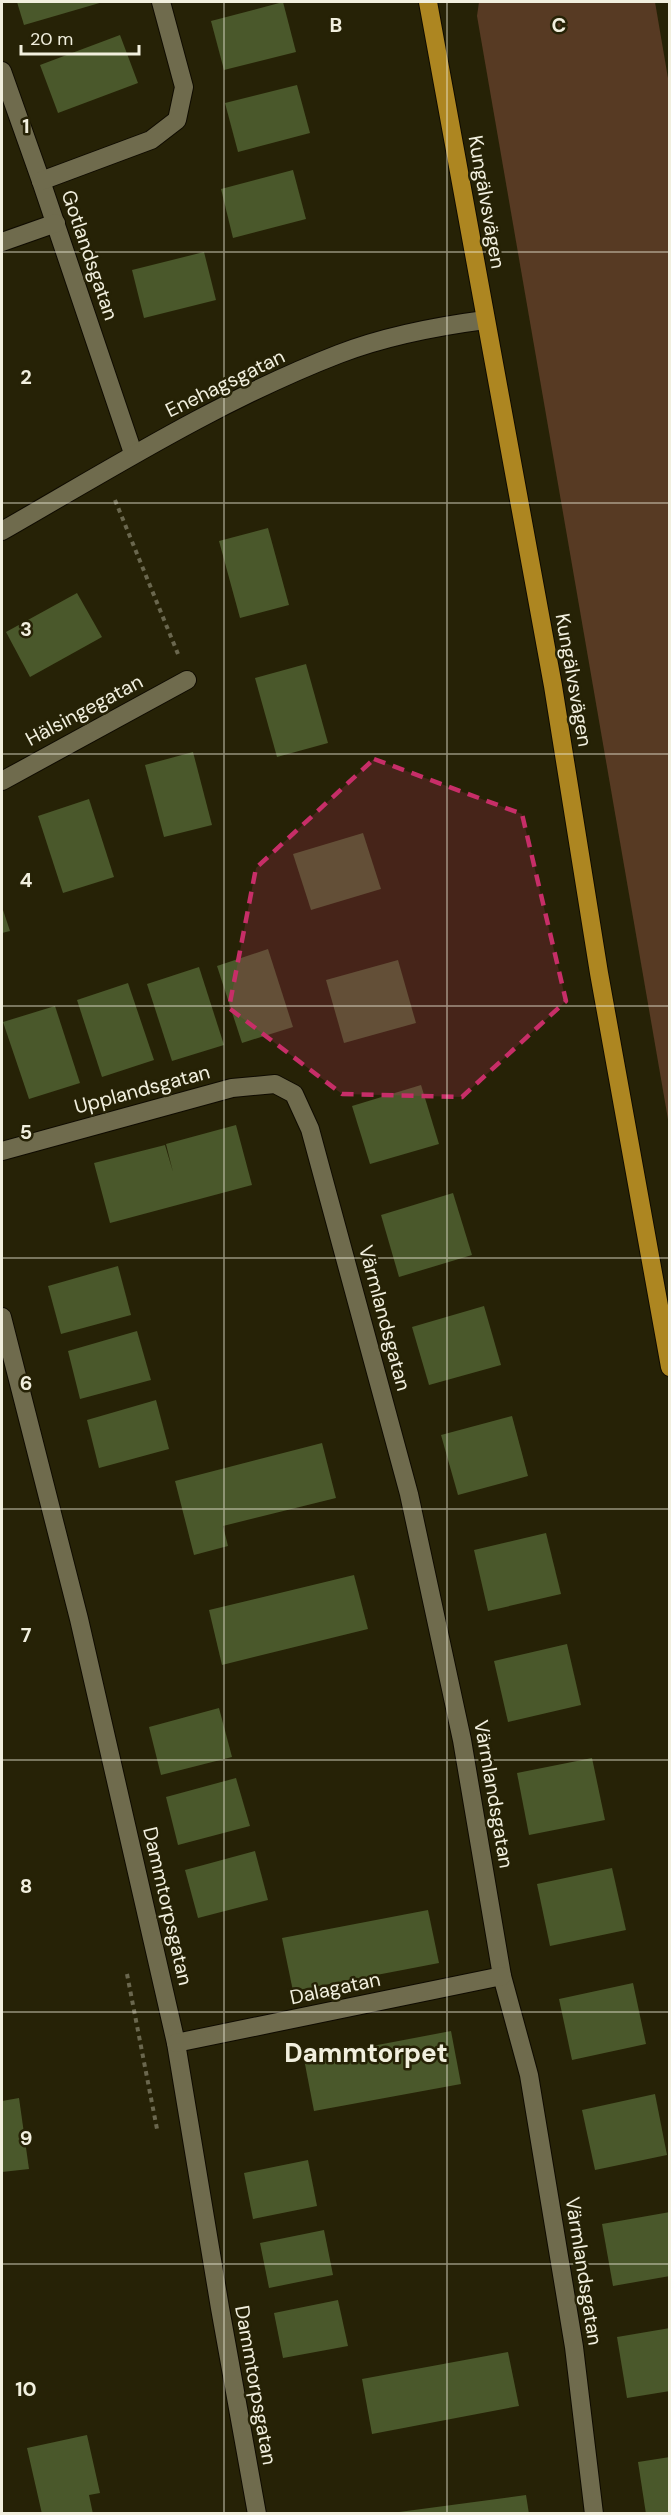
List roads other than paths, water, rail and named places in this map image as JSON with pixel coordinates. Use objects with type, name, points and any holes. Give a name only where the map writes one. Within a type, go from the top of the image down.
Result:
[{"type":"main road","name":"Kungälvsvägen","points":[[428,2],[553,686],[599,973],[669,1367]]},
{"type":"street","points":[[41,181],[151,140],[177,120],[184,87],[161,2]]},
{"type":"street","name":"Gotlandsgatan","points":[[2,71],[133,453]]},
{"type":"street","points":[[2,242],[56,223]]},
{"type":"street","name":"Enehagsgatan","points":[[2,531],[133,453],[237,400],[341,353],[437,327],[485,320]]},
{"type":"street","name":"Hälsingegatan","points":[[2,781],[187,680]]},
{"type":"street","name":"Upplandsgatan","points":[[2,1151],[232,1088],[275,1084],[294,1094]]},
{"type":"street","name":"Värmlandsgatan","points":[[294,1094],[310,1130],[410,1494],[462,1740],[502,1976],[529,2075],[574,2347],[594,2514]]},
{"type":"street","name":"Dammtorpsgatan","points":[[2,1317],[79,1619],[176,2043],[257,2514]]},
{"type":"street","name":"Dalagatan","points":[[176,2043],[502,1976]]},
{"type":"district","name":"Dammtorpet","points":[[366,2053]]}]
